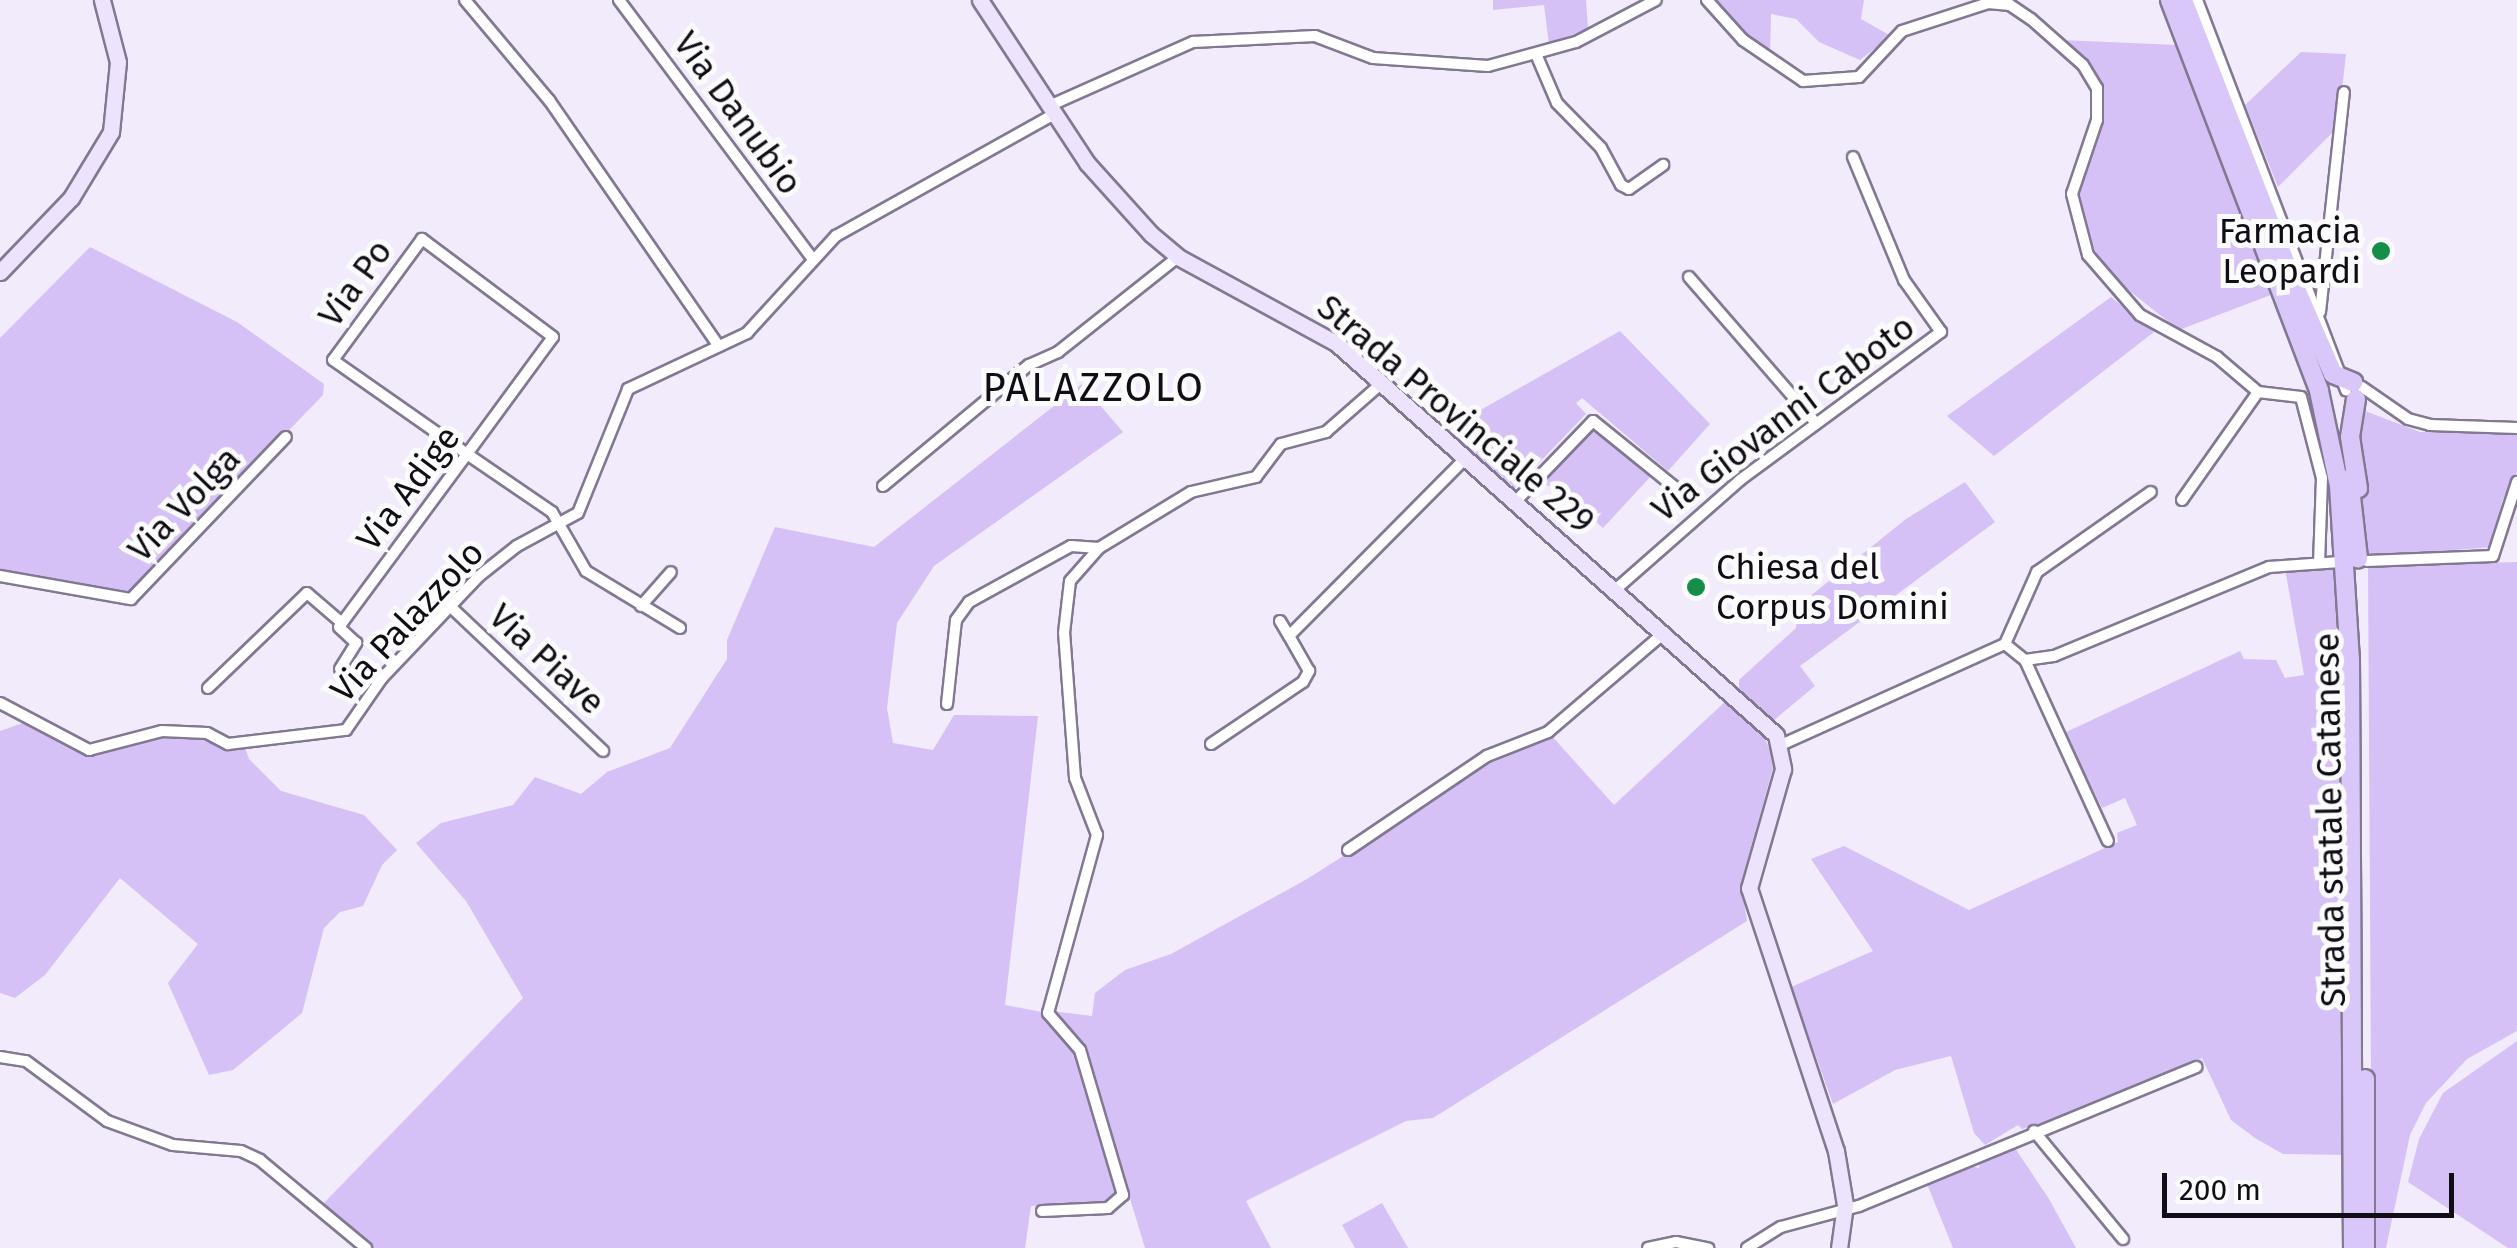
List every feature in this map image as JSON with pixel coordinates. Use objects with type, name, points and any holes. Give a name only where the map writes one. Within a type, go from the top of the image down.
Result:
[{"type":"main road","points":[[2170,0],[2342,389]]},
{"type":"main road","points":[[2183,0],[2293,282],[2342,389]]},
{"type":"main road","name":"Strada statale Catanese","points":[[2342,389],[2355,518],[2365,1248]]},
{"type":"main road","name":"Strada statale Catanese","points":[[2342,389],[2348,575],[2353,1248]]},
{"type":"street","points":[[0,272],[71,198],[111,132],[118,62],[102,0]]},
{"type":"street","points":[[465,0],[549,100],[719,346]]},
{"type":"street","name":"Via Danubio","points":[[619,0],[813,259]]},
{"type":"street","name":"Strada Provinciale 229","points":[[980,0],[1098,177],[1178,256],[1314,328],[1382,383],[1664,633],[1781,745]]},
{"type":"street","name":"Via Palazzolo","points":[[0,704],[90,750],[162,730],[207,732],[228,744],[253,736],[342,732],[382,678],[503,555],[563,524],[583,504],[628,389],[758,324],[813,259],[867,214],[1051,110],[1193,42],[1315,36],[1374,58],[1464,66],[1536,54],[1576,42],[1656,0]]},
{"type":"street","points":[[1708,0],[1743,40],[1803,81],[1860,77],[1886,43],[1915,24],[1988,3],[2011,3],[2083,65],[2097,88],[2097,120],[2072,194],[2078,232],[2102,278],[2140,315],[2217,356],[2258,392],[2342,389],[2408,419],[2517,428]]},
{"type":"street","points":[[2197,0],[2320,313],[2342,389],[2322,478],[2318,563]]},
{"type":"street","points":[[1536,54],[1556,103],[1602,148],[1621,185],[1629,188],[1663,165]]},
{"type":"street","points":[[2320,313],[2344,92]]},
{"type":"street","name":"Via Giovanni Caboto","points":[[1615,590],[1636,565],[1814,422],[1941,332],[1904,280],[1853,158]]},
{"type":"street","name":"Via Adige","points":[[342,623],[553,338],[422,239]]},
{"type":"street","name":"Via Po","points":[[422,239],[333,360],[467,454]]},
{"type":"street","points":[[883,486],[1028,364],[1058,352],[1178,256]]},
{"type":"street","points":[[1689,277],[1814,422]]},
{"type":"street","points":[[1042,1211],[1108,1208],[1123,1195],[1080,1050],[1048,1013],[1097,835],[1075,778],[1064,633],[1070,581],[1100,548],[1191,492],[1256,477],[1281,444],[1326,432],[1382,383]]},
{"type":"street","points":[[2182,500],[2258,392]]},
{"type":"street","points":[[1516,501],[1593,421],[1683,494]]},
{"type":"street","name":"Via Volga","points":[[0,576],[131,600],[286,436]]},
{"type":"street","points":[[467,454],[563,524],[586,570],[680,628]]},
{"type":"street","points":[[1289,636],[1466,458]]},
{"type":"street","points":[[2366,561],[2493,556],[2517,482]]},
{"type":"street","points":[[1839,1248],[1844,1210],[1822,1096],[1749,888],[1780,784],[1781,745],[2005,644],[2037,572],[2151,492]]},
{"type":"street","points":[[947,704],[962,608],[1071,546],[1100,548]]},
{"type":"street","points":[[2025,660],[2054,656],[2268,568],[2340,562]]},
{"type":"street","points":[[641,606],[671,572]]},
{"type":"street","points":[[208,688],[307,593],[342,623],[356,643],[340,669]]},
{"type":"street","name":"Via Piave","points":[[452,608],[603,751]]},
{"type":"street","points":[[1211,744],[1308,676],[1280,621]]},
{"type":"street","points":[[1348,850],[1487,756],[1548,732],[1664,633]]},
{"type":"street","points":[[2005,644],[2025,660],[2108,841]]},
{"type":"street","points":[[0,1057],[26,1061],[66,1096],[123,1128],[173,1145],[242,1151],[260,1160],[366,1248]]},
{"type":"street","points":[[1747,1248],[1781,1227],[1844,1210],[2197,1066]]},
{"type":"street","points":[[2034,1131],[2123,1239]]},
{"type":"street","points":[[1648,1248],[1676,1242],[1708,1248]]},
{"type":"shaded area","points":[[1493,0],[1586,0],[1588,28],[1549,45],[1544,5],[1493,10]]},
{"type":"shaded area","points":[[1712,0],[1864,0],[1861,19],[1891,36],[1860,60],[1819,42],[1796,19],[1771,14],[1770,59]]},
{"type":"shaded area","points":[[2061,40],[2177,45],[2276,293],[2179,330],[2108,274],[2083,228],[2077,194],[2102,117],[2100,85]]},
{"type":"shaded area","points":[[2301,52],[2346,54],[2338,127],[2278,187],[2245,105]]},
{"type":"shaded area","points":[[90,247],[237,322],[324,384],[323,395],[130,594],[0,571],[0,338]]},
{"type":"shaded area","points":[[2111,297],[2154,332],[1994,456],[1947,416]]},
{"type":"shaded area","points":[[1620,331],[1710,424],[1668,471],[1582,398],[1576,403],[1586,414],[1515,488],[1447,429]]},
{"type":"shaded area","points":[[1082,384],[1123,432],[934,566],[897,623],[887,708],[893,743],[933,750],[954,715],[1038,716],[1005,1005],[1042,1012],[1073,1049],[1119,1195],[1109,1202],[1031,1206],[1025,1248],[370,1248],[321,1206],[523,998],[466,901],[416,843],[441,823],[513,805],[535,777],[581,794],[607,772],[670,748],[727,659],[727,640],[775,527],[874,547]]},
{"type":"shaded area","points":[[2360,409],[2420,432],[2517,434],[2517,472],[2502,501],[2493,547],[2367,557],[2354,443]]},
{"type":"shaded area","points":[[1592,429],[1652,475],[1603,528],[1556,486],[1536,485]]},
{"type":"shaded area","points":[[1965,482],[1995,522],[1800,666],[1815,686],[1773,721],[1739,689],[1739,680],[1796,628],[1798,606],[1906,519]]},
{"type":"shaded area","points":[[2517,562],[2517,1031],[2467,1059],[2426,1103],[2410,1135],[2386,1248],[2372,1248],[2368,567]]},
{"type":"shaded area","points":[[2340,568],[2345,1155],[2283,1154],[2255,1138],[2231,1120],[2202,1058],[2083,1110],[2022,1129],[2018,1125],[1985,1145],[1974,1133],[1951,1056],[1895,1070],[1833,1104],[1791,987],[1873,951],[1811,859],[1844,846],[1969,910],[2118,842],[2117,833],[2137,825],[2125,798],[2102,808],[2064,733],[2240,651],[2244,659],[2276,660],[2285,678],[2304,675],[2285,569]]},
{"type":"shaded area","points":[[1727,700],[1761,730],[1775,761],[1741,883],[1747,921],[1433,1118],[1406,1121],[1246,1201],[1271,1248],[1145,1248],[1090,1067],[1052,1011],[1092,1016],[1095,993],[1125,970],[1171,954],[1307,879],[1485,766],[1550,734],[1614,805]]},
{"type":"shaded area","points":[[23,723],[86,752],[166,734],[244,744],[249,759],[281,791],[364,815],[397,850],[382,865],[363,906],[340,912],[324,928],[302,1013],[233,1070],[209,1075],[168,983],[198,944],[120,878],[45,975],[15,998],[0,993],[0,731]]},
{"type":"shaded area","points":[[2517,1041],[2517,1248],[2508,1248],[2408,1182],[2419,1139],[2443,1093]]},
{"type":"shaded area","points":[[2013,1145],[2076,1248],[1953,1248],[1927,1184],[1967,1165],[1979,1168],[1980,1158]]},
{"type":"shaded area","points":[[1382,1203],[1408,1248],[1355,1248],[1342,1225]]},
{"type":"place","name":"Farmacia Leopardi","points":[[2381,251]]},
{"type":"place","name":"Chiesa del Corpus Domini","points":[[1696,587]]},
{"type":"district","name":"PALAZZOLO","points":[[1094,388]]}]
